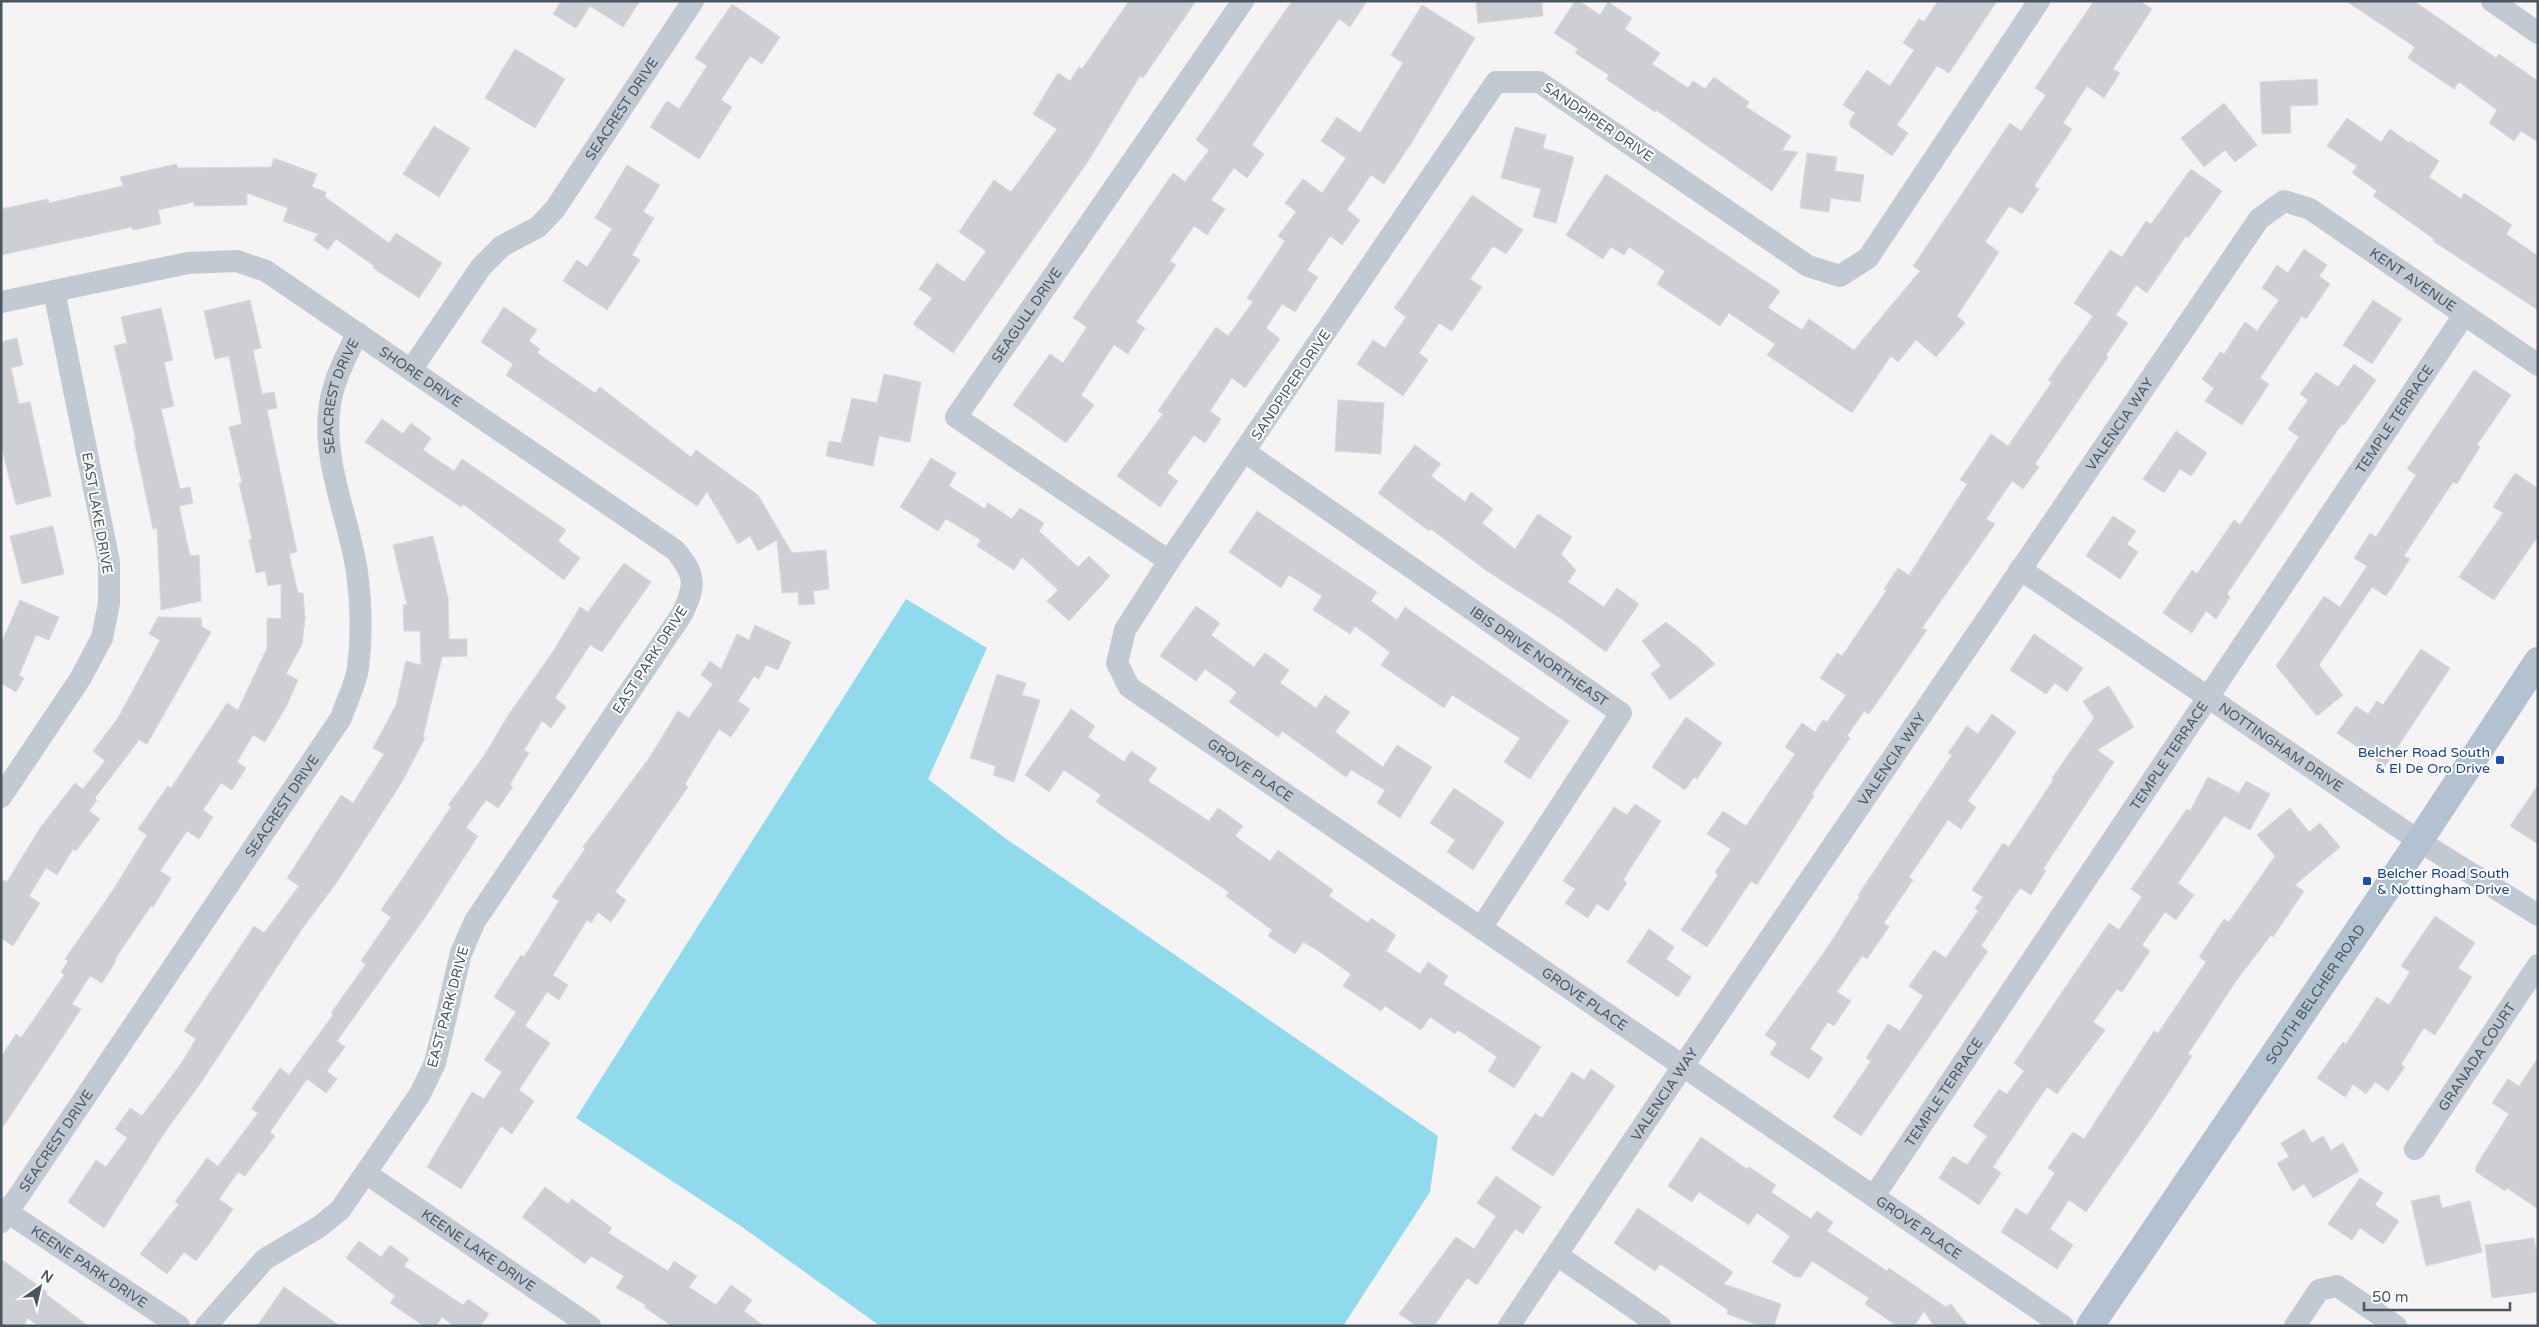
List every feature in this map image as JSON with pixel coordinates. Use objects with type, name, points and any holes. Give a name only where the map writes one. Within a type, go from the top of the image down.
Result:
[{"type":"main road","name":"SOUTH BELCHER ROAD","points":[[2090,1326],[2419,841],[2538,661]]},
{"type":"street","name":"SEACREST DRIVE","points":[[411,370],[481,267],[502,246],[538,227],[555,209],[694,1]]},
{"type":"street","name":"SEAGULL DRIVE","points":[[1169,561],[956,417],[1243,1]]},
{"type":"street","name":"SANDPIPER DRIVE","points":[[1117,663],[1125,630],[1169,561],[1496,82],[1540,82],[1808,266],[1840,276],[1868,258],[2039,1]]},
{"type":"street","points":[[2492,1],[2538,33]]},
{"type":"street","name":"KENT AVENUE","points":[[2284,201],[2310,209],[2538,365]]},
{"type":"street","name":"VALENCIA WAY","points":[[1509,1326],[1682,1066],[2259,219],[2284,201]]},
{"type":"street","name":"SHORE DRIVE","points":[[1,302],[188,263],[237,261],[266,271],[675,550]]},
{"type":"street","name":"EAST LAKE DRIVE","points":[[1,797],[80,679],[102,638],[109,603],[109,562],[54,291]]},
{"type":"street","name":"TEMPLE TERRACE","points":[[1874,1196],[2464,315]]},
{"type":"street","name":"SEACREST DRIVE","points":[[4,1214],[341,718],[358,669],[360,609],[357,572],[331,458],[328,430],[330,404],[336,382],[345,358],[358,333]]},
{"type":"street","name":"IBIS DRIVE NORTHEAST","points":[[1245,452],[1621,713],[1481,928]]},
{"type":"street","name":"EAST PARK DRIVE","points":[[206,1326],[265,1259],[319,1228],[340,1210],[367,1174],[428,1081],[435,1063],[460,953],[475,921],[682,614],[690,598],[694,582],[686,563],[675,550]]},
{"type":"street","name":"NOTTINGHAM DRIVE","points":[[2020,569],[2419,841],[2538,915]]},
{"type":"street","name":"GROVE PLACE","points":[[1117,663],[1129,687],[2063,1326]]},
{"type":"street","name":"GRANADA COURT","points":[[2416,1149],[2538,965]]},
{"type":"street","name":"KEENE LAKE DRIVE","points":[[367,1174],[590,1326]]},
{"type":"street","name":"KEENE PARK DRIVE","points":[[4,1214],[179,1326]]},
{"type":"street","points":[[1557,1255],[1660,1326]]},
{"type":"street","points":[[2295,1326],[2319,1290],[2337,1286],[2396,1326]]},
{"type":"water","points":[[906,599],[987,648],[928,779],[1005,838],[1438,1136],[1430,1192],[1343,1326],[880,1326],[742,1227],[576,1118]]},
{"type":"building","points":[[561,1],[640,1],[623,27],[590,6],[576,28],[553,14]]},
{"type":"building","points":[[1129,1],[1196,1],[1143,78],[1140,76],[1087,163],[953,353],[913,324],[932,298],[919,289],[937,263],[964,282],[986,251],[959,232],[994,180],[1011,192],[1057,129],[1033,114],[1058,73],[1070,81],[1079,67],[1082,69]]},
{"type":"building","points":[[1292,1],[1367,1],[1350,27],[1339,19],[1252,145],[1264,154],[1247,178],[1234,168],[1211,200],[1225,209],[1207,235],[1194,226],[1170,261],[1176,265],[1136,322],[1145,328],[1128,354],[1114,345],[1081,395],[1094,405],[1066,443],[1013,405],[1050,354],[1063,363],[1087,327],[1073,318],[1173,173],[1185,182],[1209,150],[1196,140]]},
{"type":"building","points":[[1476,1],[1542,1],[1543,16],[1478,23]]},
{"type":"building","points":[[1575,1],[1579,1],[1600,15],[1608,2],[1632,18],[1625,29],[1660,53],[1652,64],[1688,88],[1693,81],[1705,89],[1714,77],[1749,102],[1746,107],[1791,136],[1782,150],[1798,152],[1772,191],[1656,110],[1655,112],[1606,79],[1609,75],[1575,53],[1578,49],[1554,33]]},
{"type":"building","points":[[1938,1],[1997,1],[1949,73],[1937,66],[1897,125],[1908,133],[1892,156],[1850,126],[1850,120],[1855,113],[1843,105],[1867,70],[1890,86],[1914,50],[1903,43],[1919,19],[1924,22]]},
{"type":"building","points":[[2094,1],[2140,1],[2152,9],[2113,69],[2120,73],[2104,98],[2087,86],[2063,123],[2072,129],[2034,186],[2039,189],[2022,214],[2009,206],[1985,242],[1999,252],[1957,316],[1965,323],[1936,357],[1916,340],[1898,362],[1891,356],[1852,413],[1767,355],[1775,344],[1729,313],[1720,326],[1657,284],[1665,271],[1629,247],[1624,255],[1611,247],[1603,259],[1566,235],[1606,174],[1780,291],[1768,308],[1802,330],[1809,319],[1854,350],[1920,271],[1913,266],[2010,123],[2021,131],[2046,95],[2035,88]]},
{"type":"building","points":[[2346,1],[2414,1],[2496,58],[2499,54],[2538,81],[2538,142],[2521,131],[2514,141],[2489,123],[2497,110],[2459,82],[2454,89],[2408,58],[2415,47]]},
{"type":"building","points":[[732,4],[780,37],[762,64],[750,56],[721,100],[732,107],[699,159],[650,127],[667,101],[679,109],[707,66],[695,58]]},
{"type":"building","points":[[1422,5],[1475,38],[1384,184],[1371,175],[1347,210],[1360,220],[1342,245],[1330,236],[1307,270],[1318,277],[1295,312],[1282,304],[1266,328],[1280,339],[1245,388],[1232,378],[1210,411],[1221,419],[1205,443],[1194,435],[1167,473],[1178,481],[1160,507],[1117,476],[1163,414],[1158,411],[1216,327],[1228,336],[1253,302],[1247,298],[1285,241],[1278,236],[1296,212],[1285,203],[1303,179],[1322,193],[1346,158],[1321,141],[1337,117],[1360,133],[1403,63],[1391,55]]},
{"type":"building","points":[[515,49],[565,79],[535,128],[485,98]]},
{"type":"building","points":[[2317,79],[2318,105],[2290,106],[2291,133],[2262,134],[2260,82]]},
{"type":"building","points":[[2224,103],[2257,145],[2235,162],[2225,150],[2204,167],[2181,138]]},
{"type":"building","points":[[2347,118],[2381,142],[2390,129],[2409,143],[2410,141],[2439,161],[2429,177],[2461,199],[2464,193],[2512,225],[2506,234],[2538,256],[2538,310],[2433,241],[2434,239],[2373,196],[2377,191],[2352,173],[2357,166],[2327,146]]},
{"type":"building","points":[[434,126],[470,148],[439,197],[403,174]]},
{"type":"building","points":[[1515,127],[1546,135],[1543,148],[1574,157],[1556,223],[1533,217],[1541,189],[1501,178]]},
{"type":"building","points":[[1807,153],[1837,157],[1835,171],[1864,175],[1860,202],[1831,198],[1829,212],[1800,208]]},
{"type":"building","points":[[274,158],[317,174],[312,187],[326,192],[325,197],[389,243],[396,233],[442,263],[419,298],[373,268],[374,266],[336,239],[328,250],[314,240],[318,234],[283,221],[288,208],[247,193],[247,205],[194,206],[194,202],[158,210],[161,224],[133,230],[132,227],[1,255],[1,209],[48,199],[49,203],[123,186],[120,177],[176,164],[178,168],[271,167]]},
{"type":"building","points":[[627,165],[660,185],[643,212],[654,218],[632,255],[640,260],[607,310],[563,281],[577,260],[587,267],[612,229],[595,218]]},
{"type":"building","points":[[2191,169],[2222,191],[2188,238],[2186,236],[2147,293],[2136,285],[2116,315],[2128,323],[2106,355],[2108,357],[2035,464],[2039,467],[2023,489],[2012,481],[1986,519],[1995,524],[1922,628],[1927,630],[1869,714],[1864,711],[1847,736],[1850,738],[1812,794],[1814,796],[1757,885],[1751,881],[1707,947],[1681,930],[1718,875],[1715,872],[1731,849],[1707,834],[1723,811],[1746,826],[1795,754],[1785,747],[1802,723],[1815,732],[1823,720],[1827,722],[1846,695],[1820,678],[1837,653],[1842,656],[1886,591],[1884,589],[1898,568],[1909,575],[1967,484],[1960,480],[1991,434],[2008,446],[2052,382],[2048,380],[2093,316],[2074,303],[2110,250],[2122,257],[2146,221],[2151,224]]},
{"type":"building","points":[[1472,195],[1523,230],[1506,254],[1493,246],[1470,279],[1482,287],[1452,331],[1439,323],[1419,353],[1428,360],[1403,396],[1357,364],[1373,340],[1385,348],[1406,317],[1394,308]]},
{"type":"building","points":[[2304,249],[2327,265],[2319,276],[2330,284],[2306,319],[2302,316],[2260,378],[2269,384],[2242,425],[2205,401],[2214,388],[2202,379],[2220,352],[2224,354],[2245,322],[2257,331],[2279,300],[2262,288],[2277,265],[2288,273]]},
{"type":"building","points":[[250,300],[261,348],[253,350],[262,394],[274,392],[277,408],[267,410],[297,552],[289,554],[298,593],[303,593],[305,618],[302,644],[286,674],[298,680],[287,705],[265,742],[253,735],[237,762],[246,768],[232,790],[221,783],[203,810],[213,817],[199,839],[187,831],[160,871],[171,878],[153,907],[151,906],[115,959],[116,961],[102,983],[90,976],[72,1004],[81,1009],[1,1130],[1,1057],[16,1034],[21,1038],[64,975],[61,972],[68,961],[65,959],[113,890],[147,835],[138,829],[168,786],[171,788],[227,703],[238,710],[267,648],[267,618],[281,619],[281,584],[268,586],[265,571],[256,573],[249,540],[252,539],[229,427],[242,424],[229,356],[215,359],[204,311]]},
{"type":"building","points":[[2373,300],[2402,319],[2372,364],[2343,345]]},
{"type":"building","points":[[504,307],[537,330],[529,341],[540,349],[537,353],[595,393],[600,387],[691,457],[696,450],[758,495],[792,553],[826,550],[829,589],[813,591],[815,604],[799,605],[798,592],[782,593],[777,540],[758,551],[750,536],[738,544],[707,492],[697,506],[506,375],[513,364],[481,342]]},
{"type":"building","points":[[161,308],[173,360],[164,362],[174,406],[161,409],[180,489],[190,487],[193,503],[179,506],[190,556],[199,555],[201,601],[161,610],[157,528],[153,529],[134,440],[136,440],[114,346],[127,343],[121,317]]},
{"type":"building","points":[[17,338],[23,365],[11,368],[19,404],[30,402],[51,496],[16,505],[1,445],[1,342]]},
{"type":"building","points":[[2354,364],[2376,380],[2344,425],[2342,424],[2227,594],[2230,597],[2216,619],[2206,611],[2192,633],[2163,613],[2192,570],[2197,574],[2234,520],[2240,525],[2299,437],[2288,429],[2308,400],[2300,394],[2316,372],[2338,387]]},
{"type":"building","points":[[2474,370],[2511,395],[2477,445],[2480,447],[2457,484],[2453,482],[2404,556],[2410,559],[2386,596],[2372,587],[2319,665],[2343,695],[2317,716],[2276,666],[2324,596],[2340,607],[2367,566],[2354,558],[2370,533],[2376,537],[2416,475],[2407,469]]},
{"type":"building","points":[[884,374],[921,382],[910,442],[879,436],[873,466],[826,456],[829,441],[841,443],[852,398],[877,403]]},
{"type":"building","points":[[1338,400],[1384,403],[1381,454],[1335,451]]},
{"type":"building","points":[[382,419],[403,434],[411,423],[431,438],[423,450],[454,471],[462,459],[566,530],[558,541],[580,558],[564,580],[463,504],[461,507],[365,442]]},
{"type":"building","points":[[2176,431],[2207,453],[2191,476],[2180,469],[2164,493],[2143,479]]},
{"type":"building","points":[[1415,445],[1441,464],[1431,476],[1465,502],[1471,492],[1493,509],[1482,523],[1515,549],[1538,514],[1572,537],[1561,554],[1576,570],[1568,582],[1604,607],[1617,588],[1639,604],[1606,652],[1563,620],[1487,571],[1431,529],[1429,531],[1378,493]]},
{"type":"building","points":[[931,458],[956,473],[949,486],[985,509],[988,503],[1012,519],[1020,508],[1044,523],[1039,531],[1078,567],[1089,556],[1110,576],[1069,621],[1047,601],[1058,590],[1022,557],[1014,570],[977,546],[981,540],[946,519],[938,531],[900,507]]},
{"type":"building","points":[[2515,473],[2538,488],[2538,536],[2494,600],[2459,577],[2503,513],[2493,507]]},
{"type":"building","points":[[1257,511],[1377,592],[1371,601],[1397,620],[1405,607],[1569,721],[1530,779],[1504,762],[1520,738],[1452,695],[1444,708],[1381,665],[1390,652],[1355,626],[1350,634],[1313,610],[1322,596],[1289,575],[1281,588],[1229,552]]},
{"type":"building","points":[[2113,516],[2136,531],[2127,544],[2138,552],[2120,579],[2086,556]]},
{"type":"building","points":[[53,526],[64,574],[22,584],[10,536]]},
{"type":"building","points":[[433,536],[448,598],[449,639],[467,639],[467,656],[442,657],[423,737],[425,738],[402,782],[337,882],[302,929],[200,1084],[165,1132],[104,1228],[68,1202],[96,1160],[106,1167],[127,1138],[115,1129],[130,1108],[142,1116],[182,1062],[196,1039],[184,1031],[254,926],[264,933],[299,886],[287,878],[341,795],[353,803],[384,754],[373,748],[396,705],[406,661],[421,665],[420,631],[404,631],[403,605],[407,605],[393,545]]},
{"type":"building","points":[[624,563],[651,582],[602,652],[590,645],[555,698],[566,707],[551,728],[542,721],[524,750],[529,753],[510,784],[513,787],[498,808],[486,800],[466,828],[478,836],[424,919],[337,1041],[345,1047],[327,1071],[337,1079],[326,1093],[307,1079],[270,1132],[275,1136],[245,1176],[238,1172],[219,1199],[233,1209],[212,1240],[196,1261],[184,1252],[167,1274],[140,1254],[179,1204],[175,1202],[207,1158],[218,1166],[258,1113],[251,1109],[280,1068],[289,1075],[333,1015],[331,1013],[366,964],[361,961],[391,917],[381,910],[451,807],[448,805],[484,756],[509,714],[552,653],[580,607],[588,612]]},
{"type":"building","points":[[20,600],[59,617],[49,640],[36,635],[19,675],[24,678],[16,692],[1,683],[1,644]]},
{"type":"building","points":[[1196,606],[1220,623],[1211,635],[1254,667],[1265,653],[1289,670],[1280,683],[1316,708],[1325,695],[1350,712],[1335,732],[1383,767],[1397,745],[1432,767],[1400,818],[1377,803],[1385,790],[1351,770],[1346,777],[1282,731],[1278,737],[1229,702],[1237,692],[1205,669],[1196,681],[1160,656]]},
{"type":"building","points":[[158,617],[201,618],[202,627],[211,632],[147,744],[139,740],[95,798],[97,800],[89,811],[100,819],[76,851],[73,849],[57,875],[46,868],[29,896],[40,903],[13,946],[1,938],[1,879],[7,882],[40,828],[75,783],[83,789],[105,761],[93,751],[118,718],[160,640],[149,634]]},
{"type":"building","points":[[1666,622],[1700,649],[1715,664],[1670,700],[1651,674],[1661,666],[1642,641]]},
{"type":"building","points":[[755,625],[791,642],[778,670],[766,665],[759,679],[754,676],[738,701],[750,709],[731,737],[719,729],[685,784],[688,787],[615,892],[626,900],[611,922],[598,912],[591,923],[587,920],[553,975],[568,985],[559,1000],[547,992],[525,1026],[550,1043],[519,1090],[534,1101],[512,1134],[501,1126],[461,1189],[427,1167],[472,1092],[484,1099],[502,1072],[484,1060],[516,1012],[494,997],[521,955],[524,957],[559,901],[552,897],[585,849],[583,847],[649,758],[678,711],[689,718],[713,684],[701,675],[710,661],[721,669],[737,634],[749,640]]},
{"type":"building","points":[[2034,634],[2083,668],[2067,692],[2055,683],[2046,694],[2010,670]]},
{"type":"building","points":[[2421,649],[2450,668],[2385,766],[2337,733],[2356,706],[2368,714],[2377,701],[2383,705]]},
{"type":"building","points":[[997,674],[1026,683],[1022,695],[1040,700],[1014,782],[993,775],[996,766],[970,758]]},
{"type":"building","points":[[2109,686],[2134,727],[2097,750],[2114,762],[2043,869],[2046,871],[2031,895],[2020,888],[1981,946],[1988,951],[1861,1136],[1833,1117],[1871,1061],[1866,1058],[1888,1024],[1900,1031],[1923,996],[1909,986],[1934,950],[1946,958],[1978,911],[1975,908],[1983,897],[1972,890],[2003,843],[2009,847],[2053,780],[2052,778],[2094,718],[2083,701]]},
{"type":"building","points":[[1071,709],[1095,726],[1088,737],[1124,762],[1131,751],[1157,768],[1148,781],[1209,821],[1218,808],[1243,826],[1235,836],[1270,861],[1278,850],[1333,890],[1329,896],[1368,923],[1371,918],[1396,935],[1386,951],[1420,974],[1428,962],[1448,976],[1443,984],[1541,1047],[1514,1088],[1488,1071],[1497,1057],[1458,1030],[1455,1034],[1430,1017],[1421,1030],[1385,1006],[1381,1011],[1343,986],[1351,974],[1317,950],[1303,942],[1295,954],[1268,936],[1272,930],[1226,896],[1229,892],[1096,802],[1101,795],[1064,770],[1049,792],[1025,775]]},
{"type":"building","points":[[1992,714],[2016,732],[1968,801],[1976,807],[1961,829],[1948,820],[1909,877],[1913,880],[1884,923],[1889,927],[1867,959],[1862,956],[1837,992],[1851,1001],[1834,1026],[1828,1022],[1810,1049],[1823,1058],[1809,1079],[1770,1054],[1777,1043],[1765,1035],[1827,948],[1860,896],[1858,895],[1952,755],[1948,753],[1967,726],[1978,734]]},
{"type":"building","points":[[1686,717],[1722,743],[1697,779],[1694,777],[1685,790],[1652,767]]},
{"type":"building","points":[[2208,777],[2239,793],[2246,781],[2270,794],[2250,830],[2224,816],[2178,883],[2194,895],[2176,920],[2165,912],[2142,945],[2150,951],[2122,992],[2117,989],[2093,1022],[2105,1030],[2057,1094],[2047,1087],[1993,1167],[2001,1173],[1979,1205],[1939,1178],[1953,1156],[1967,1165],[1987,1136],[1973,1126],[1999,1089],[2007,1094],[2024,1071],[2014,1063],[2109,923],[2119,930],[2142,897],[2131,889],[2187,809],[2190,811]]},
{"type":"building","points":[[2538,785],[2538,844],[2510,826]]},
{"type":"building","points":[[1454,788],[1504,822],[1473,870],[1447,852],[1455,840],[1430,823]]},
{"type":"building","points":[[1635,804],[1661,821],[1623,880],[1627,883],[1608,911],[1597,904],[1588,918],[1565,903],[1575,889],[1563,881],[1614,807],[1627,815]]},
{"type":"building","points":[[2290,808],[2309,832],[2320,823],[2340,847],[2295,885],[2304,891],[2273,937],[2271,935],[2236,981],[2188,1054],[2192,1056],[2157,1110],[2086,1212],[2069,1200],[2050,1229],[2073,1245],[2057,1269],[2001,1232],[2016,1208],[2027,1215],[2055,1173],[2048,1168],[2073,1132],[2084,1139],[2154,1031],[2158,1033],[2206,962],[2199,957],[2224,919],[2229,922],[2275,856],[2257,835]]},
{"type":"building","points":[[2435,916],[2475,943],[2458,968],[2472,977],[2435,1035],[2424,1028],[2401,1064],[2405,1067],[2388,1091],[2375,1082],[2366,1094],[2353,1084],[2345,1097],[2317,1078],[2343,1042],[2346,1044],[2377,997],[2389,1005],[2410,972],[2401,966]]},
{"type":"building","points":[[1649,929],[1674,947],[1666,959],[1691,977],[1678,997],[1627,962]]},
{"type":"building","points":[[2538,1058],[2538,1209],[2507,1188],[2505,1191],[2476,1172],[2476,1166],[2509,1114],[2492,1103],[2508,1079],[2519,1086]]},
{"type":"building","points":[[1591,1069],[1615,1086],[1553,1176],[1511,1149],[1535,1113],[1542,1118],[1572,1072],[1584,1080]]},
{"type":"building","points":[[2304,1129],[2312,1143],[2323,1136],[2331,1150],[2343,1143],[2359,1171],[2313,1198],[2304,1184],[2293,1191],[2277,1163],[2289,1157],[2281,1143]]},
{"type":"building","points":[[1701,1137],[1747,1169],[1749,1167],[1776,1185],[1771,1192],[1811,1219],[1817,1211],[1833,1222],[1827,1231],[1887,1271],[1889,1268],[1946,1307],[1951,1304],[1968,1326],[1934,1326],[1924,1311],[1914,1326],[1897,1326],[1865,1304],[1869,1298],[1812,1261],[1801,1277],[1795,1277],[1772,1262],[1790,1236],[1757,1213],[1749,1225],[1699,1192],[1692,1202],[1668,1186]]},
{"type":"building","points":[[1496,1176],[1541,1207],[1523,1234],[1515,1229],[1477,1285],[1467,1278],[1434,1326],[1417,1326],[1399,1314],[1456,1237],[1474,1249],[1496,1216],[1477,1203]]},
{"type":"building","points":[[2360,1178],[2383,1193],[2375,1205],[2399,1221],[2383,1244],[2360,1228],[2352,1240],[2328,1224]]},
{"type":"building","points":[[545,1187],[568,1204],[572,1199],[612,1228],[608,1233],[668,1271],[674,1261],[697,1276],[689,1287],[716,1305],[731,1285],[752,1300],[744,1311],[764,1326],[672,1326],[644,1307],[646,1305],[616,1288],[624,1276],[591,1256],[585,1264],[522,1217]]},
{"type":"building","points":[[2439,1195],[2442,1208],[2470,1201],[2482,1252],[2426,1266],[2411,1201]]},
{"type":"building","points":[[1638,1208],[1733,1272],[1724,1284],[1781,1304],[1774,1326],[1761,1326],[1727,1314],[1728,1310],[1660,1264],[1655,1271],[1614,1243]]},
{"type":"building","points":[[2534,1238],[2538,1263],[2538,1292],[2492,1298],[2485,1245]]},
{"type":"building","points":[[359,1241],[381,1257],[390,1245],[409,1259],[404,1266],[463,1305],[468,1299],[489,1314],[480,1326],[454,1326],[442,1317],[436,1326],[424,1326],[390,1303],[395,1296],[346,1258]]},
{"type":"building","points":[[1,1259],[47,1292],[46,1294],[88,1326],[38,1326],[28,1318],[23,1326],[1,1326]]},
{"type":"building","points":[[284,1287],[340,1326],[257,1326]]},
{"type":"place","name":"Belcher Road South & El De Oro Drive","points":[[2500,760]]},
{"type":"place","name":"Belcher Road South & Nottingham Drive","points":[[2367,881]]}]
